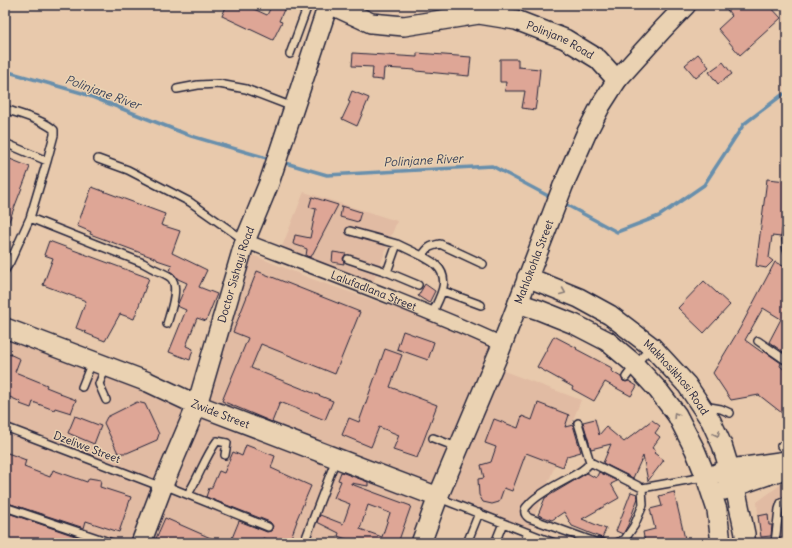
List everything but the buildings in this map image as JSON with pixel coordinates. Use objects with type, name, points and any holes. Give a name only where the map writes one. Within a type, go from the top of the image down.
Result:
[{"type":"street","name":"Doctor Sishayi Road","points":[[141,543],[162,486],[197,405],[245,241],[269,183],[328,5]]},
{"type":"street","name":"Polinjane Road","points":[[332,5],[371,23],[404,26],[479,14],[516,20],[565,39],[598,60],[617,80]]},
{"type":"street","points":[[663,29],[672,5]]},
{"type":"street","name":"Mahlokohla Street","points":[[421,543],[438,497],[502,344],[563,186],[586,134],[601,105],[617,80],[686,5]]},
{"type":"street","name":"Lalufadlana Street","points":[[245,241],[382,293],[502,344]]},
{"type":"street","name":"Makhosikhosi Road","points":[[527,277],[579,298],[610,315],[652,347],[687,385],[711,421],[722,445],[732,478],[746,543]]},
{"type":"street","name":"Makhosikhosi Road","points":[[518,303],[574,324],[607,341],[631,371],[658,390],[677,415],[695,450],[717,510],[721,543]]},
{"type":"street","name":"Zwide Street","points":[[5,328],[148,382],[197,405],[438,497]]},
{"type":"street","points":[[732,478],[784,454]]},
{"type":"street","points":[[709,485],[732,478],[787,469]]},
{"type":"lane","points":[[290,54],[308,5]]},
{"type":"lane","points":[[177,89],[198,85],[219,84],[246,89],[295,107]]},
{"type":"lane","points":[[5,110],[29,117],[50,126],[54,130],[47,161],[30,218],[5,270]]},
{"type":"lane","points":[[5,144],[47,161]]},
{"type":"lane","points":[[98,159],[128,170],[190,202],[245,241]]},
{"type":"lane","points":[[30,218],[143,263],[172,279],[175,287],[167,324]]},
{"type":"lane","points":[[787,230],[787,250]]},
{"type":"lane","points":[[350,231],[397,244],[435,263],[440,270],[444,284],[443,291],[432,314]]},
{"type":"lane","points":[[387,272],[397,244]]},
{"type":"lane","points":[[422,256],[427,248],[432,245],[440,244],[483,264]]},
{"type":"lane","points":[[348,259],[387,272],[418,286]]},
{"type":"lane","points":[[443,291],[481,305]]},
{"type":"lane","points":[[758,341],[787,361]]},
{"type":"lane","points":[[631,371],[652,347]]},
{"type":"lane","points":[[82,387],[99,364]]},
{"type":"lane","points":[[99,364],[100,384],[106,400]]},
{"type":"lane","points":[[700,405],[721,409],[730,413]]},
{"type":"lane","points":[[578,423],[590,462],[642,488],[709,485]]},
{"type":"lane","name":"Dzeliwe Street","points":[[5,427],[162,486],[188,494],[268,527]]},
{"type":"lane","points":[[433,438],[459,448]]},
{"type":"lane","points":[[188,494],[217,441],[227,443],[225,455]]},
{"type":"lane","points":[[784,454],[787,451]]},
{"type":"lane","points":[[304,543],[336,458]]},
{"type":"lane","points":[[590,462],[581,471],[536,497],[526,507],[524,512],[528,518],[595,542],[604,543]]},
{"type":"lane","points":[[617,543],[625,539],[634,526],[643,505],[642,488]]},
{"type":"lane","points":[[438,497],[528,533],[535,540],[551,543]]},
{"type":"lane","points":[[775,543],[779,509],[781,504],[787,500]]},
{"type":"lane","points":[[5,507],[112,543]]},
{"type":"lane","points":[[467,543],[479,513]]},
{"type":"lane","points":[[495,543],[503,523]]},
{"type":"lane","points":[[524,543],[528,533]]},
{"type":"shaded area","points":[[304,192],[397,221],[373,283],[281,249]]},
{"type":"shaded area","points":[[245,252],[312,279],[384,304],[455,326],[500,350],[493,367],[581,400],[528,533],[438,497],[421,543],[5,543],[5,328],[197,405]]},
{"type":"shaded area","points":[[787,480],[787,543],[760,543],[757,502]]},
{"type":"waterway","name":"Polinjane River","points":[[5,71],[82,93],[191,136],[270,159]]},
{"type":"waterway","name":"Polinjane River","points":[[563,203],[617,232],[659,216],[704,185],[744,124],[782,95],[787,93]]},
{"type":"waterway","name":"Polinjane River","points":[[282,162],[327,175],[492,166],[552,198]]}]
